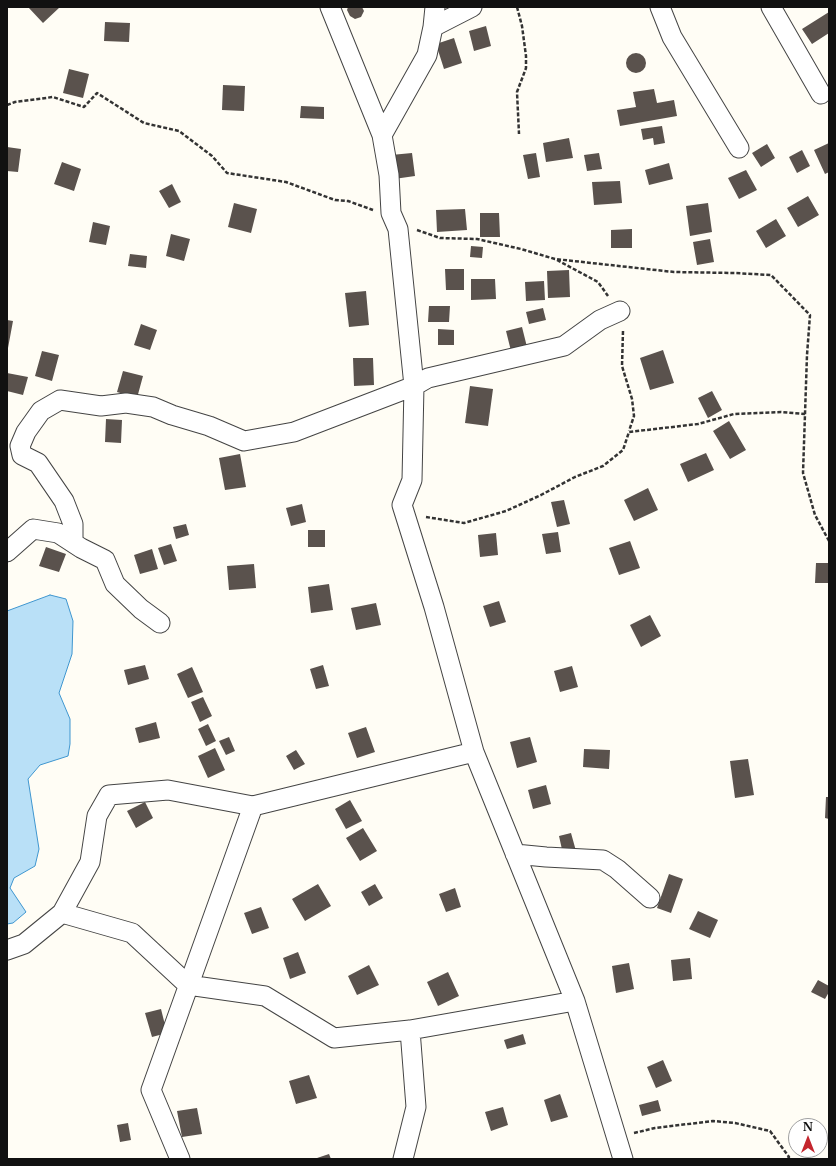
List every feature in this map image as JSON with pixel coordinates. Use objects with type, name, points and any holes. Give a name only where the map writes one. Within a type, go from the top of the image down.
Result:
[{"type":"street","points":[[330,7],[382,135],[389,175],[414,386],[412,480],[402,505],[434,607],[474,752],[575,1001],[623,1159]]},
{"type":"street","points":[[382,135],[427,55],[433,27],[435,7]]},
{"type":"street","points":[[433,27],[472,7]]},
{"type":"street","points":[[660,7],[672,37],[739,148]]},
{"type":"street","points":[[771,7],[821,94]]},
{"type":"street","points":[[73,542],[73,524],[64,502],[38,463],[22,455],[20,446],[26,432],[41,411],[60,400],[101,406],[126,403],[153,407],[172,415],[209,426],[244,441],[294,432],[414,386],[428,378],[564,346],[600,320],[620,311]]},
{"type":"street","points":[[7,552],[33,529],[58,533],[81,548],[105,560],[115,584],[142,609],[160,623]]},
{"type":"street","points":[[7,950],[24,944],[62,913],[90,862],[97,816],[109,794],[168,790],[253,806],[474,752]]},
{"type":"street","points":[[180,1159],[150,1090],[253,806]]},
{"type":"street","points":[[516,854],[602,860],[617,869],[650,898]]},
{"type":"street","points":[[62,913],[132,933],[188,985],[265,996],[334,1038],[410,1030],[575,1001]]},
{"type":"street","points":[[403,1159],[416,1107],[410,1030]]},
{"type":"street","points":[[612,1159],[616,1137]]},
{"type":"path","points":[[517,7],[522,26],[526,56],[526,68],[517,92],[519,134]]},
{"type":"path","points":[[7,105],[15,102],[54,97],[84,107],[98,93],[144,123],[179,131],[212,156],[227,173],[286,182],[335,200],[348,201],[376,211],[394,221],[440,238],[477,240],[521,249],[555,259],[674,272],[735,272],[771,275],[810,315],[807,355],[803,473],[815,515],[829,541]]},
{"type":"path","points":[[421,516],[464,522],[506,510],[541,495],[575,477],[603,466],[623,450],[629,432],[698,424],[734,414],[781,412],[805,414]]},
{"type":"path","points":[[616,1137],[655,1128],[713,1121],[735,1123],[770,1131],[789,1157],[788,1159]]},
{"type":"water","points":[[50,595],[66,599],[73,621],[72,654],[59,693],[70,719],[70,744],[68,756],[40,765],[28,779],[39,849],[35,866],[14,878],[10,888],[26,912],[13,923],[7,924],[7,611]]},
{"type":"building","points":[[28,7],[60,7],[43,23]]},
{"type":"building","points":[[348,7],[362,7],[364,11],[361,17],[355,19],[350,16],[347,10]]},
{"type":"building","points":[[829,12],[829,33],[812,44],[802,29]]},
{"type":"building","points":[[105,22],[130,23],[129,42],[104,41]]},
{"type":"building","points":[[486,26],[491,46],[474,51],[469,31]]},
{"type":"building","points":[[454,38],[462,63],[444,69],[436,44]]},
{"type":"building","points":[[636,53],[643,56],[646,63],[643,70],[636,73],[629,70],[626,63],[629,56]]},
{"type":"building","points":[[69,69],[89,74],[83,98],[63,93]]},
{"type":"building","points":[[223,85],[245,86],[244,111],[222,110]]},
{"type":"building","points":[[654,89],[657,103],[674,100],[677,116],[620,126],[617,110],[636,107],[633,92]]},
{"type":"building","points":[[301,106],[324,107],[324,119],[300,118]]},
{"type":"building","points":[[662,126],[665,143],[654,145],[653,138],[643,140],[641,129]]},
{"type":"building","points":[[569,138],[573,158],[546,162],[543,143]]},
{"type":"building","points":[[829,143],[829,172],[825,174],[814,150]]},
{"type":"building","points":[[767,144],[775,158],[761,167],[752,153]]},
{"type":"building","points":[[7,147],[21,149],[18,172],[7,171]]},
{"type":"building","points":[[802,150],[810,166],[797,173],[789,157]]},
{"type":"building","points":[[412,153],[415,176],[394,179],[391,155]]},
{"type":"building","points":[[536,153],[540,177],[528,179],[523,155]]},
{"type":"building","points":[[599,153],[602,169],[587,171],[584,155]]},
{"type":"building","points":[[62,162],[81,169],[74,191],[54,184]]},
{"type":"building","points":[[669,163],[673,179],[649,185],[645,170]]},
{"type":"building","points":[[746,170],[757,190],[739,199],[728,178]]},
{"type":"building","points":[[620,181],[622,203],[594,205],[592,182]]},
{"type":"building","points":[[172,184],[181,202],[169,208],[159,191]]},
{"type":"building","points":[[808,196],[819,215],[798,227],[787,208]]},
{"type":"building","points":[[234,203],[257,209],[251,233],[228,227]]},
{"type":"building","points":[[708,203],[712,232],[690,236],[686,206]]},
{"type":"building","points":[[465,209],[467,230],[437,232],[436,210]]},
{"type":"building","points":[[480,213],[499,213],[500,237],[480,237]]},
{"type":"building","points":[[776,219],[786,236],[766,248],[756,231]]},
{"type":"building","points":[[93,222],[110,226],[106,245],[89,242]]},
{"type":"building","points":[[632,229],[632,248],[611,248],[611,230]]},
{"type":"building","points":[[171,234],[190,239],[184,261],[166,256]]},
{"type":"building","points":[[710,239],[714,262],[697,265],[693,242]]},
{"type":"building","points":[[471,246],[483,247],[482,258],[470,257]]},
{"type":"building","points":[[130,254],[147,256],[146,268],[128,266]]},
{"type":"building","points":[[445,269],[464,269],[464,290],[446,290]]},
{"type":"building","points":[[569,270],[570,297],[548,298],[547,271]]},
{"type":"building","points":[[471,279],[495,279],[496,299],[471,300]]},
{"type":"building","points":[[544,281],[545,300],[526,301],[525,282]]},
{"type":"building","points":[[366,291],[369,325],[349,327],[345,293]]},
{"type":"building","points":[[429,306],[450,306],[449,322],[428,322]]},
{"type":"building","points":[[543,308],[546,320],[529,324],[526,312]]},
{"type":"building","points":[[7,320],[13,321],[8,348],[7,348]]},
{"type":"building","points":[[141,324],[157,330],[150,350],[134,345]]},
{"type":"building","points":[[522,327],[528,351],[512,355],[506,331]]},
{"type":"building","points":[[438,329],[454,330],[454,345],[438,345]]},
{"type":"building","points":[[663,350],[674,383],[650,390],[640,358]]},
{"type":"building","points":[[42,351],[59,355],[52,381],[35,376]]},
{"type":"building","points":[[353,358],[373,358],[374,385],[354,386]]},
{"type":"building","points":[[123,371],[143,376],[137,398],[117,392]]},
{"type":"building","points":[[7,373],[28,377],[23,395],[7,391]]},
{"type":"building","points":[[470,386],[493,389],[488,426],[465,423]]},
{"type":"building","points":[[712,391],[722,410],[708,418],[698,398]]},
{"type":"building","points":[[106,419],[122,420],[121,443],[105,442]]},
{"type":"building","points":[[729,421],[746,450],[730,459],[713,431]]},
{"type":"building","points":[[706,453],[714,470],[688,482],[680,464]]},
{"type":"building","points":[[240,454],[246,487],[225,490],[219,458]]},
{"type":"building","points":[[648,488],[658,510],[634,521],[624,500]]},
{"type":"building","points":[[564,500],[570,524],[557,527],[551,502]]},
{"type":"building","points":[[302,504],[306,522],[291,526],[286,508]]},
{"type":"building","points":[[186,524],[189,535],[176,539],[173,527]]},
{"type":"building","points":[[308,530],[325,530],[325,547],[308,547]]},
{"type":"building","points":[[558,532],[561,552],[546,554],[542,534]]},
{"type":"building","points":[[496,533],[498,555],[480,557],[478,535]]},
{"type":"building","points":[[630,541],[640,568],[619,575],[609,548]]},
{"type":"building","points":[[171,544],[177,561],[164,565],[158,548]]},
{"type":"building","points":[[46,547],[66,554],[59,572],[39,566]]},
{"type":"building","points":[[152,549],[158,569],[140,574],[134,555]]},
{"type":"building","points":[[816,563],[829,563],[829,583],[815,583]]},
{"type":"building","points":[[254,564],[256,588],[229,590],[227,566]]},
{"type":"building","points":[[329,584],[333,610],[311,613],[308,587]]},
{"type":"building","points":[[499,601],[506,622],[490,627],[483,606]]},
{"type":"building","points":[[376,603],[381,625],[356,630],[351,608]]},
{"type":"building","points":[[650,615],[661,636],[641,647],[630,625]]},
{"type":"building","points":[[145,665],[149,679],[128,685],[124,670]]},
{"type":"building","points":[[323,665],[329,686],[316,689],[310,669]]},
{"type":"building","points":[[572,666],[578,687],[560,692],[554,671]]},
{"type":"building","points":[[192,667],[203,692],[188,698],[177,674]]},
{"type":"building","points":[[203,697],[212,716],[200,722],[191,702]]},
{"type":"building","points":[[156,722],[160,738],[139,743],[135,728]]},
{"type":"building","points":[[208,724],[216,741],[206,746],[198,729]]},
{"type":"building","points":[[366,727],[375,752],[357,758],[348,733]]},
{"type":"building","points":[[229,737],[235,751],[226,755],[219,741]]},
{"type":"building","points":[[530,737],[537,762],[517,768],[510,742]]},
{"type":"building","points":[[215,748],[225,770],[208,778],[198,756]]},
{"type":"building","points":[[584,749],[610,750],[609,769],[583,767]]},
{"type":"building","points":[[296,750],[305,764],[294,770],[286,756]]},
{"type":"building","points":[[748,759],[754,795],[735,798],[730,761]]},
{"type":"building","points":[[546,785],[551,804],[533,809],[528,790]]},
{"type":"building","points":[[826,797],[829,797],[829,819],[825,818]]},
{"type":"building","points":[[350,800],[362,821],[346,829],[335,809]]},
{"type":"building","points":[[145,802],[153,818],[136,828],[127,811]]},
{"type":"building","points":[[363,828],[377,851],[360,861],[346,838]]},
{"type":"building","points":[[571,833],[576,851],[563,854],[559,836]]},
{"type":"building","points":[[669,874],[683,879],[671,913],[657,908]]},
{"type":"building","points":[[318,884],[331,906],[305,921],[292,899]]},
{"type":"building","points":[[375,884],[383,898],[369,906],[361,892]]},
{"type":"building","points":[[455,888],[461,907],[446,912],[439,894]]},
{"type":"building","points":[[261,907],[269,928],[252,934],[244,913]]},
{"type":"building","points":[[698,911],[718,920],[710,938],[689,929]]},
{"type":"building","points":[[298,952],[306,973],[290,979],[283,958]]},
{"type":"building","points":[[690,958],[692,979],[673,981],[671,960]]},
{"type":"building","points":[[629,963],[634,989],[616,993],[612,966]]},
{"type":"building","points":[[369,965],[379,985],[357,995],[348,976]]},
{"type":"building","points":[[448,972],[459,996],[438,1006],[427,982]]},
{"type":"building","points":[[818,980],[829,986],[829,992],[825,999],[811,992]]},
{"type":"building","points":[[161,1009],[167,1033],[152,1037],[145,1013]]},
{"type":"building","points":[[523,1034],[526,1044],[507,1049],[504,1040]]},
{"type":"building","points":[[663,1060],[672,1081],[656,1088],[647,1067]]},
{"type":"building","points":[[309,1075],[317,1098],[296,1104],[289,1081]]},
{"type":"building","points":[[560,1094],[568,1117],[551,1122],[544,1100]]},
{"type":"building","points":[[658,1100],[661,1111],[642,1116],[639,1105]]},
{"type":"building","points":[[503,1107],[508,1125],[491,1131],[485,1112]]},
{"type":"building","points":[[197,1108],[202,1134],[182,1137],[177,1111]]},
{"type":"building","points":[[128,1123],[131,1140],[120,1142],[117,1125]]},
{"type":"building","points":[[329,1154],[331,1159],[314,1159]]}]
